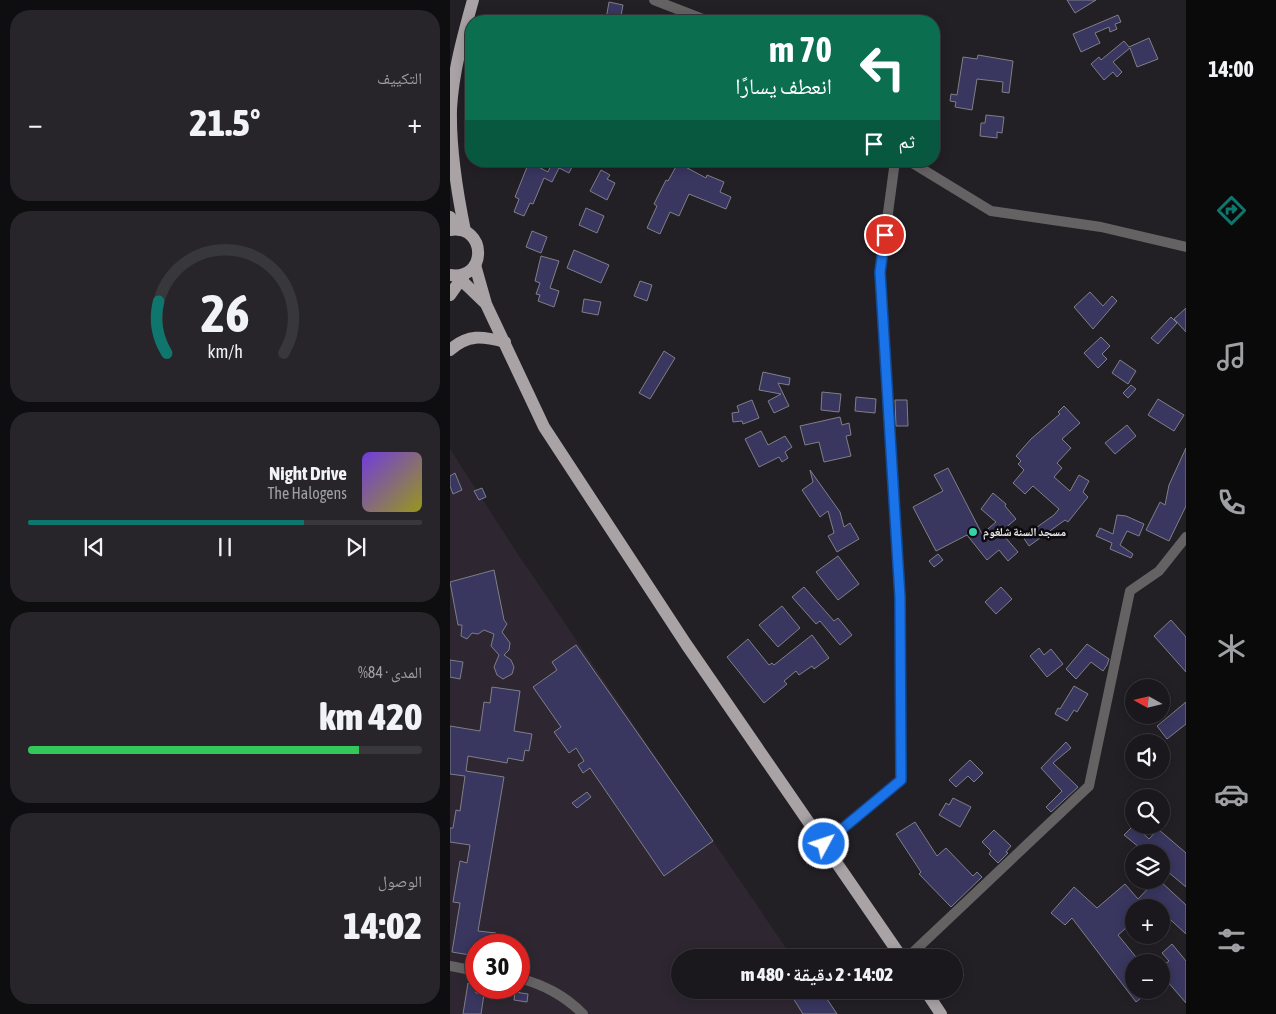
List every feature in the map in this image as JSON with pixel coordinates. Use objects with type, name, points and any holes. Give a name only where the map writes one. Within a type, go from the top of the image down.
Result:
[{"type":"main road","points":[[469,15],[473,0]]},
{"type":"main road","points":[[458,230],[456,182],[450,123],[456,67],[465,32]]},
{"type":"main road","points":[[450,217],[458,230],[477,243],[479,254],[475,265],[486,304],[544,426],[686,644],[896,949]]},
{"type":"main road","points":[[450,295],[458,276],[475,265]]},
{"type":"main road","points":[[458,276],[486,304]]},
{"type":"main road","points":[[450,350],[469,337],[478,336],[504,342]]},
{"type":"main road","points":[[931,999],[941,1014]]},
{"type":"street","points":[[654,0],[693,15]]},
{"type":"street","points":[[824,844],[901,780],[900,597],[880,272],[894,167]]},
{"type":"street","points":[[919,167],[991,211],[1101,226],[1186,247]]},
{"type":"street","points":[[917,949],[1089,786],[1130,591],[1158,571],[1186,537]]},
{"type":"street","points":[[450,966],[465,968]]},
{"type":"street","points":[[530,981],[544,985],[573,1004],[583,1014]]},
{"type":"shaded area","points":[[450,449],[517,553],[787,949],[671,949],[671,999],[821,999],[831,1014],[450,1014]]},
{"type":"building","points":[[1067,0],[1096,0],[1075,13]]},
{"type":"building","points":[[609,2],[623,5],[621,15],[607,15]]},
{"type":"building","points":[[1118,15],[1121,22],[1115,24],[1117,29],[1110,32],[1109,27],[1095,33],[1100,43],[1081,52],[1073,34]]},
{"type":"building","points":[[1149,38],[1158,59],[1137,67],[1130,48],[1113,62],[1122,72],[1117,77],[1113,72],[1104,80],[1091,64],[1099,57],[1101,60],[1124,41],[1129,47]]},
{"type":"building","points":[[978,55],[1013,61],[1009,93],[1002,92],[1003,82],[977,79],[972,110],[955,107],[956,102],[950,101],[951,94],[957,95],[963,57],[977,59]]},
{"type":"building","points":[[986,115],[1004,117],[1002,133],[997,132],[997,138],[980,136],[981,123],[985,123]]},
{"type":"building","points":[[527,167],[538,167],[548,172],[550,167],[572,167],[569,173],[559,168],[552,182],[544,178],[533,204],[530,203],[524,216],[514,212],[519,199],[515,197]]},
{"type":"building","points":[[676,167],[685,167],[706,178],[707,175],[724,182],[720,192],[731,197],[726,209],[689,194],[679,216],[670,212],[660,234],[647,228],[657,206],[654,204],[666,180],[668,181]]},
{"type":"building","points":[[601,170],[610,175],[607,179],[615,183],[607,200],[590,191]]},
{"type":"building","points":[[586,208],[604,216],[597,233],[579,225]]},
{"type":"building","points":[[532,231],[547,237],[541,253],[526,247]]},
{"type":"building","points":[[574,250],[609,265],[601,283],[567,268]]},
{"type":"building","points":[[541,256],[559,261],[550,288],[559,291],[554,307],[538,301],[540,295],[536,294],[540,283],[535,281]]},
{"type":"building","points":[[640,281],[652,285],[647,301],[634,296]]},
{"type":"building","points":[[1090,292],[1103,306],[1112,296],[1117,301],[1093,329],[1074,307]]},
{"type":"building","points":[[584,299],[601,302],[598,315],[582,312]]},
{"type":"building","points":[[1186,308],[1186,332],[1174,319]]},
{"type":"building","points":[[1171,317],[1177,323],[1158,344],[1151,338]]},
{"type":"building","points":[[1101,337],[1110,346],[1102,354],[1107,359],[1098,368],[1084,353]]},
{"type":"building","points":[[664,351],[675,358],[650,399],[639,393]]},
{"type":"building","points":[[1120,360],[1136,371],[1128,384],[1112,373]]},
{"type":"building","points":[[763,372],[790,378],[789,385],[778,383],[789,406],[774,413],[768,401],[781,394],[759,390]]},
{"type":"building","points":[[1131,385],[1136,389],[1128,398],[1123,393]]},
{"type":"building","points":[[822,392],[841,394],[839,412],[821,410]]},
{"type":"building","points":[[856,397],[876,399],[875,413],[855,411]]},
{"type":"building","points":[[1158,399],[1184,415],[1174,431],[1148,415]]},
{"type":"building","points":[[752,400],[759,418],[743,424],[742,421],[733,422],[732,413],[739,412],[737,406]]},
{"type":"building","points":[[895,400],[907,400],[908,426],[896,426]]},
{"type":"building","points":[[1064,406],[1080,423],[1062,439],[1071,448],[1057,463],[1062,468],[1054,477],[1070,491],[1079,475],[1089,481],[1083,492],[1088,497],[1068,522],[1065,520],[1029,546],[1023,537],[1054,515],[1059,509],[1033,486],[1025,494],[1013,483],[1024,470],[1018,464],[1021,461],[1016,456],[1031,439],[1060,414],[1058,412]]},
{"type":"building","points":[[840,417],[842,425],[849,423],[851,435],[846,436],[851,456],[824,462],[819,442],[805,445],[800,426]]},
{"type":"building","points":[[1127,425],[1136,436],[1115,454],[1105,443]]},
{"type":"building","points":[[761,431],[768,445],[785,436],[792,447],[785,452],[788,458],[782,462],[779,457],[759,467],[745,439]]},
{"type":"building","points":[[1186,448],[1186,506],[1169,541],[1146,530],[1160,502],[1165,505],[1169,485]]},
{"type":"building","points":[[948,468],[982,534],[996,522],[981,509],[993,493],[1006,504],[1005,506],[1016,519],[1003,530],[1008,535],[1005,537],[1018,552],[1008,561],[999,550],[987,560],[967,535],[936,551],[913,507],[943,491],[934,475]]},
{"type":"building","points":[[810,470],[840,512],[844,527],[850,523],[859,539],[837,552],[828,536],[834,533],[828,511],[820,517],[802,490],[813,482]]},
{"type":"building","points":[[455,473],[462,490],[453,494],[450,486],[450,476]]},
{"type":"building","points":[[482,488],[486,497],[479,500],[474,491]]},
{"type":"building","points":[[1117,515],[1126,516],[1144,524],[1139,536],[1127,531],[1120,545],[1133,554],[1131,558],[1110,549],[1112,543],[1096,536],[1100,528],[1113,534]]},
{"type":"building","points":[[938,554],[943,560],[934,567],[929,561]]},
{"type":"building","points":[[838,556],[859,584],[838,600],[816,572]]},
{"type":"building","points":[[494,570],[504,620],[507,624],[502,632],[510,643],[509,650],[504,655],[511,660],[514,667],[512,674],[503,679],[497,675],[494,667],[499,655],[491,646],[494,634],[484,630],[478,634],[472,633],[467,639],[461,636],[462,625],[458,625],[450,582]]},
{"type":"building","points":[[804,587],[834,621],[838,618],[852,635],[840,645],[820,621],[816,624],[792,597]]},
{"type":"building","points":[[1001,587],[1012,599],[996,614],[985,602]]},
{"type":"building","points":[[782,606],[800,628],[778,647],[759,625]]},
{"type":"building","points":[[1171,620],[1186,637],[1186,672],[1154,636]]},
{"type":"building","points":[[812,635],[829,658],[814,669],[812,666],[799,675],[796,671],[784,681],[787,684],[764,703],[727,657],[748,639],[769,665],[772,663],[774,665]]},
{"type":"building","points":[[1087,644],[1109,659],[1103,671],[1091,662],[1076,679],[1066,669]]},
{"type":"building","points":[[576,645],[713,841],[664,876],[590,768],[583,773],[578,765],[584,761],[576,748],[569,753],[554,732],[561,727],[533,687],[557,670],[552,662]]},
{"type":"building","points":[[1039,648],[1044,655],[1051,649],[1063,664],[1047,677],[1030,656]]},
{"type":"building","points":[[450,660],[463,662],[460,679],[450,677]]},
{"type":"building","points":[[1074,686],[1088,694],[1077,712],[1074,710],[1067,721],[1055,714]]},
{"type":"building","points":[[492,687],[520,691],[514,731],[532,734],[529,751],[525,750],[523,761],[508,758],[507,763],[468,756],[466,771],[504,777],[478,931],[496,934],[465,934],[465,954],[452,952],[460,903],[453,902],[460,861],[467,863],[470,845],[450,842],[450,828],[453,828],[456,810],[460,811],[465,776],[450,774],[450,726],[480,731],[484,702],[490,703]]},
{"type":"building","points":[[1186,702],[1186,724],[1170,737],[1170,734],[1163,734],[1157,726],[1159,724],[1170,724],[1170,715]]},
{"type":"building","points":[[1066,742],[1071,748],[1053,763],[1078,787],[1051,812],[1046,807],[1062,791],[1041,768]]},
{"type":"building","points":[[970,760],[983,773],[974,782],[968,776],[956,787],[949,780]]},
{"type":"building","points":[[587,792],[591,797],[577,808],[572,803]]},
{"type":"building","points":[[953,798],[971,807],[960,827],[939,815],[946,803],[949,805]]},
{"type":"building","points":[[915,822],[937,856],[946,848],[973,876],[977,872],[982,877],[951,907],[919,874],[921,872],[896,834]]},
{"type":"building","points":[[994,830],[1011,846],[1006,852],[1008,853],[998,863],[989,854],[991,851],[982,842]]},
{"type":"building","points":[[1144,834],[1149,839],[1154,834],[1164,834],[1186,853],[1186,887],[1170,874],[1170,844],[1135,844],[1124,835]]},
{"type":"building","points":[[1125,884],[1125,889],[1129,889],[1138,899],[1125,899],[1125,929],[1118,935],[1133,954],[1125,954],[1125,988],[1072,918],[1065,925],[1051,913],[1074,887],[1097,908]]},
{"type":"building","points":[[1147,889],[1169,889],[1186,905],[1186,934],[1170,919],[1170,899],[1138,899]]},
{"type":"building","points":[[1172,944],[1186,961],[1186,1003],[1170,984],[1170,954],[1162,953]]},
{"type":"building","points":[[465,999],[483,999],[481,1014],[463,1014]]},
{"type":"building","points":[[514,999],[527,999],[527,1002]]},
{"type":"building","points":[[794,999],[827,999],[837,1014],[803,1014]]},
{"type":"place","name":"مسجد السنة شلغوم","points":[[973,532]]},
{"type":"route","points":[[824,844],[901,780],[900,597],[880,272],[885,235]]}]
